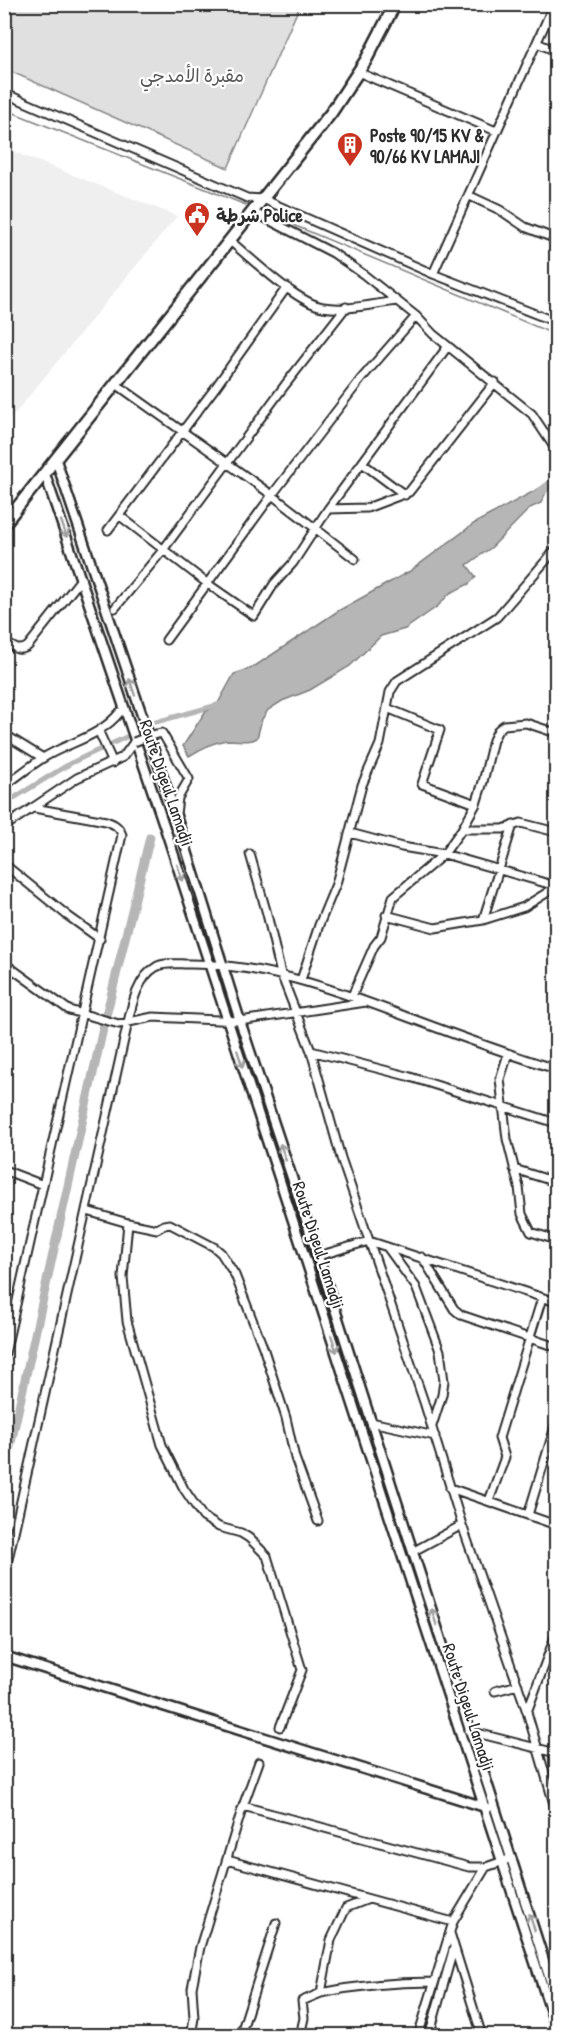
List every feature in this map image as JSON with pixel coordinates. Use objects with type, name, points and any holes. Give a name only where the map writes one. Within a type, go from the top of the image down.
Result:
[{"type":"highway","points":[[4,524],[331,113],[379,37],[395,4]]},
{"type":"main road","name":"Route Digeul Lamadji","points":[[56,460],[176,816],[240,1022],[414,1551],[556,1998]]},
{"type":"main road","name":"Route Digeul Lamadji","points":[[45,474],[210,964],[556,2027]]},
{"type":"main road","points":[[4,1656],[497,1811]]},
{"type":"street","points":[[433,274],[554,4]]},
{"type":"street","points":[[537,43],[556,51]]},
{"type":"street","points":[[357,72],[496,131]]},
{"type":"street","points":[[4,93],[246,198],[263,200],[433,274],[556,322]]},
{"type":"street","points":[[470,195],[525,226],[556,240]]},
{"type":"street","points":[[253,212],[333,253],[397,301],[433,334],[495,382],[534,416],[556,450]]},
{"type":"street","points":[[229,240],[287,287],[313,304],[346,308],[397,301]]},
{"type":"street","points":[[108,530],[287,287]]},
{"type":"street","points":[[115,608],[163,550],[346,308]]},
{"type":"street","points":[[166,640],[272,495],[361,379],[416,316]]},
{"type":"street","points":[[120,516],[208,584],[254,616],[274,584],[292,563],[328,509],[448,346]]},
{"type":"street","points":[[328,509],[367,508],[405,495],[495,382]]},
{"type":"street","points":[[117,384],[272,495],[355,559]]},
{"type":"street","points":[[362,463],[405,495]]},
{"type":"street","points":[[301,980],[319,925],[336,884],[362,785],[380,744],[390,692],[397,681],[497,617],[556,549]]},
{"type":"street","points":[[4,641],[17,650],[24,650],[81,579]]},
{"type":"street","points":[[387,708],[440,730],[422,784],[476,804]]},
{"type":"street","points":[[4,786],[43,758],[99,732],[111,724],[120,712]]},
{"type":"street","points":[[352,996],[374,946],[381,937],[393,897],[444,854],[476,804],[493,740],[501,727],[526,723],[556,733]]},
{"type":"street","points":[[99,732],[113,763]]},
{"type":"street","points":[[4,827],[77,778],[123,757],[134,742],[162,733],[189,779],[178,798],[176,816]]},
{"type":"street","points":[[4,734],[43,758]]},
{"type":"street","points":[[4,1358],[122,843],[120,829],[115,824],[93,817],[34,808]]},
{"type":"street","points":[[462,829],[503,829],[521,823],[556,832]]},
{"type":"street","points":[[483,920],[513,825]]},
{"type":"street","points":[[350,833],[413,849],[444,854],[556,887]]},
{"type":"street","points":[[250,854],[281,974],[311,1051],[341,1158],[435,1436],[462,1525],[527,1712],[556,1811]]},
{"type":"street","points":[[4,864],[100,939]]},
{"type":"street","points":[[386,915],[435,928],[483,920],[524,908],[556,887]]},
{"type":"street","points":[[4,963],[69,1010],[111,1023],[153,1017],[240,1022],[368,1002]]},
{"type":"street","points":[[4,1577],[128,1022],[142,983],[149,972],[158,965],[222,964],[281,974],[352,996],[508,1054],[556,1069]]},
{"type":"street","points":[[311,1051],[406,1076],[556,1123]]},
{"type":"street","points":[[508,1054],[500,1079],[507,1139],[522,1214],[531,1232],[556,1240]]},
{"type":"street","points":[[514,1169],[556,1182]]},
{"type":"street","points":[[4,1170],[42,1185]]},
{"type":"street","points":[[87,1211],[157,1229],[170,1224],[214,1247],[229,1264],[260,1337],[296,1458],[318,1521]]},
{"type":"street","points":[[128,1223],[123,1277],[127,1321],[162,1445],[184,1490],[203,1517],[219,1527],[241,1533],[267,1556],[302,1670],[280,1727]]},
{"type":"street","points":[[318,1256],[369,1241],[556,1302]]},
{"type":"street","points":[[387,1247],[416,1287],[440,1351],[444,1382],[432,1427]]},
{"type":"street","points":[[422,1257],[454,1309],[461,1315],[556,1347]]},
{"type":"street","points":[[489,1501],[505,1457],[498,1441],[499,1435],[542,1298]]},
{"type":"street","points":[[371,1422],[435,1436]]},
{"type":"street","points":[[528,1515],[556,1423]]},
{"type":"street","points":[[450,1488],[556,1525]]},
{"type":"street","points":[[414,1551],[462,1525]]},
{"type":"street","points":[[527,1712],[556,1634]]},
{"type":"street","points":[[495,1691],[518,1685]]},
{"type":"street","points":[[470,1731],[536,1746],[556,1753]]},
{"type":"street","points":[[191,2036],[194,2018],[192,1988],[198,1957],[243,1806],[260,1762]]},
{"type":"street","points":[[243,1806],[469,1867],[486,1867],[512,1858]]},
{"type":"street","points":[[227,1860],[453,1922]]},
{"type":"street","points":[[418,2036],[453,1922],[486,1867]]},
{"type":"street","points":[[321,1993],[331,1940],[346,1908],[369,1899]]},
{"type":"street","points":[[240,2036],[276,1923]]},
{"type":"street","points":[[450,1933],[482,2036]]},
{"type":"street","points":[[429,2036],[454,1947]]},
{"type":"street","points":[[300,2036],[304,2018],[302,2001],[321,1993],[393,1982],[434,1982]]},
{"type":"shaded area","points":[[4,148],[177,216],[7,423],[4,422]]},
{"type":"shaded area","points":[[547,484],[548,488],[541,503],[530,508],[492,547],[467,565],[476,577],[469,584],[450,593],[438,606],[405,629],[381,636],[350,666],[310,690],[282,701],[268,710],[262,719],[257,738],[254,740],[218,742],[189,756],[183,746],[205,712],[217,705],[234,674],[252,668],[338,611],[410,571],[475,523]]},
{"type":"green space","name":"مقبرة الأمدجي","points":[[5,4],[300,5],[228,168],[5,69]]},
{"type":"waterway","points":[[4,109],[251,207]]},
{"type":"waterway","points":[[260,211],[556,335]]},
{"type":"waterway","points":[[538,494],[556,480]]},
{"type":"waterway","points":[[156,722],[221,704]]},
{"type":"waterway","points":[[4,804],[71,763],[126,737]]},
{"type":"waterway","points":[[4,1474],[104,1024],[150,837]]},
{"type":"place","name":"Poste 90/15 KV & 90/66 KV LAMAJI","points":[[350,168]]},
{"type":"place","name":"شرطة Police","points":[[197,238]]}]
